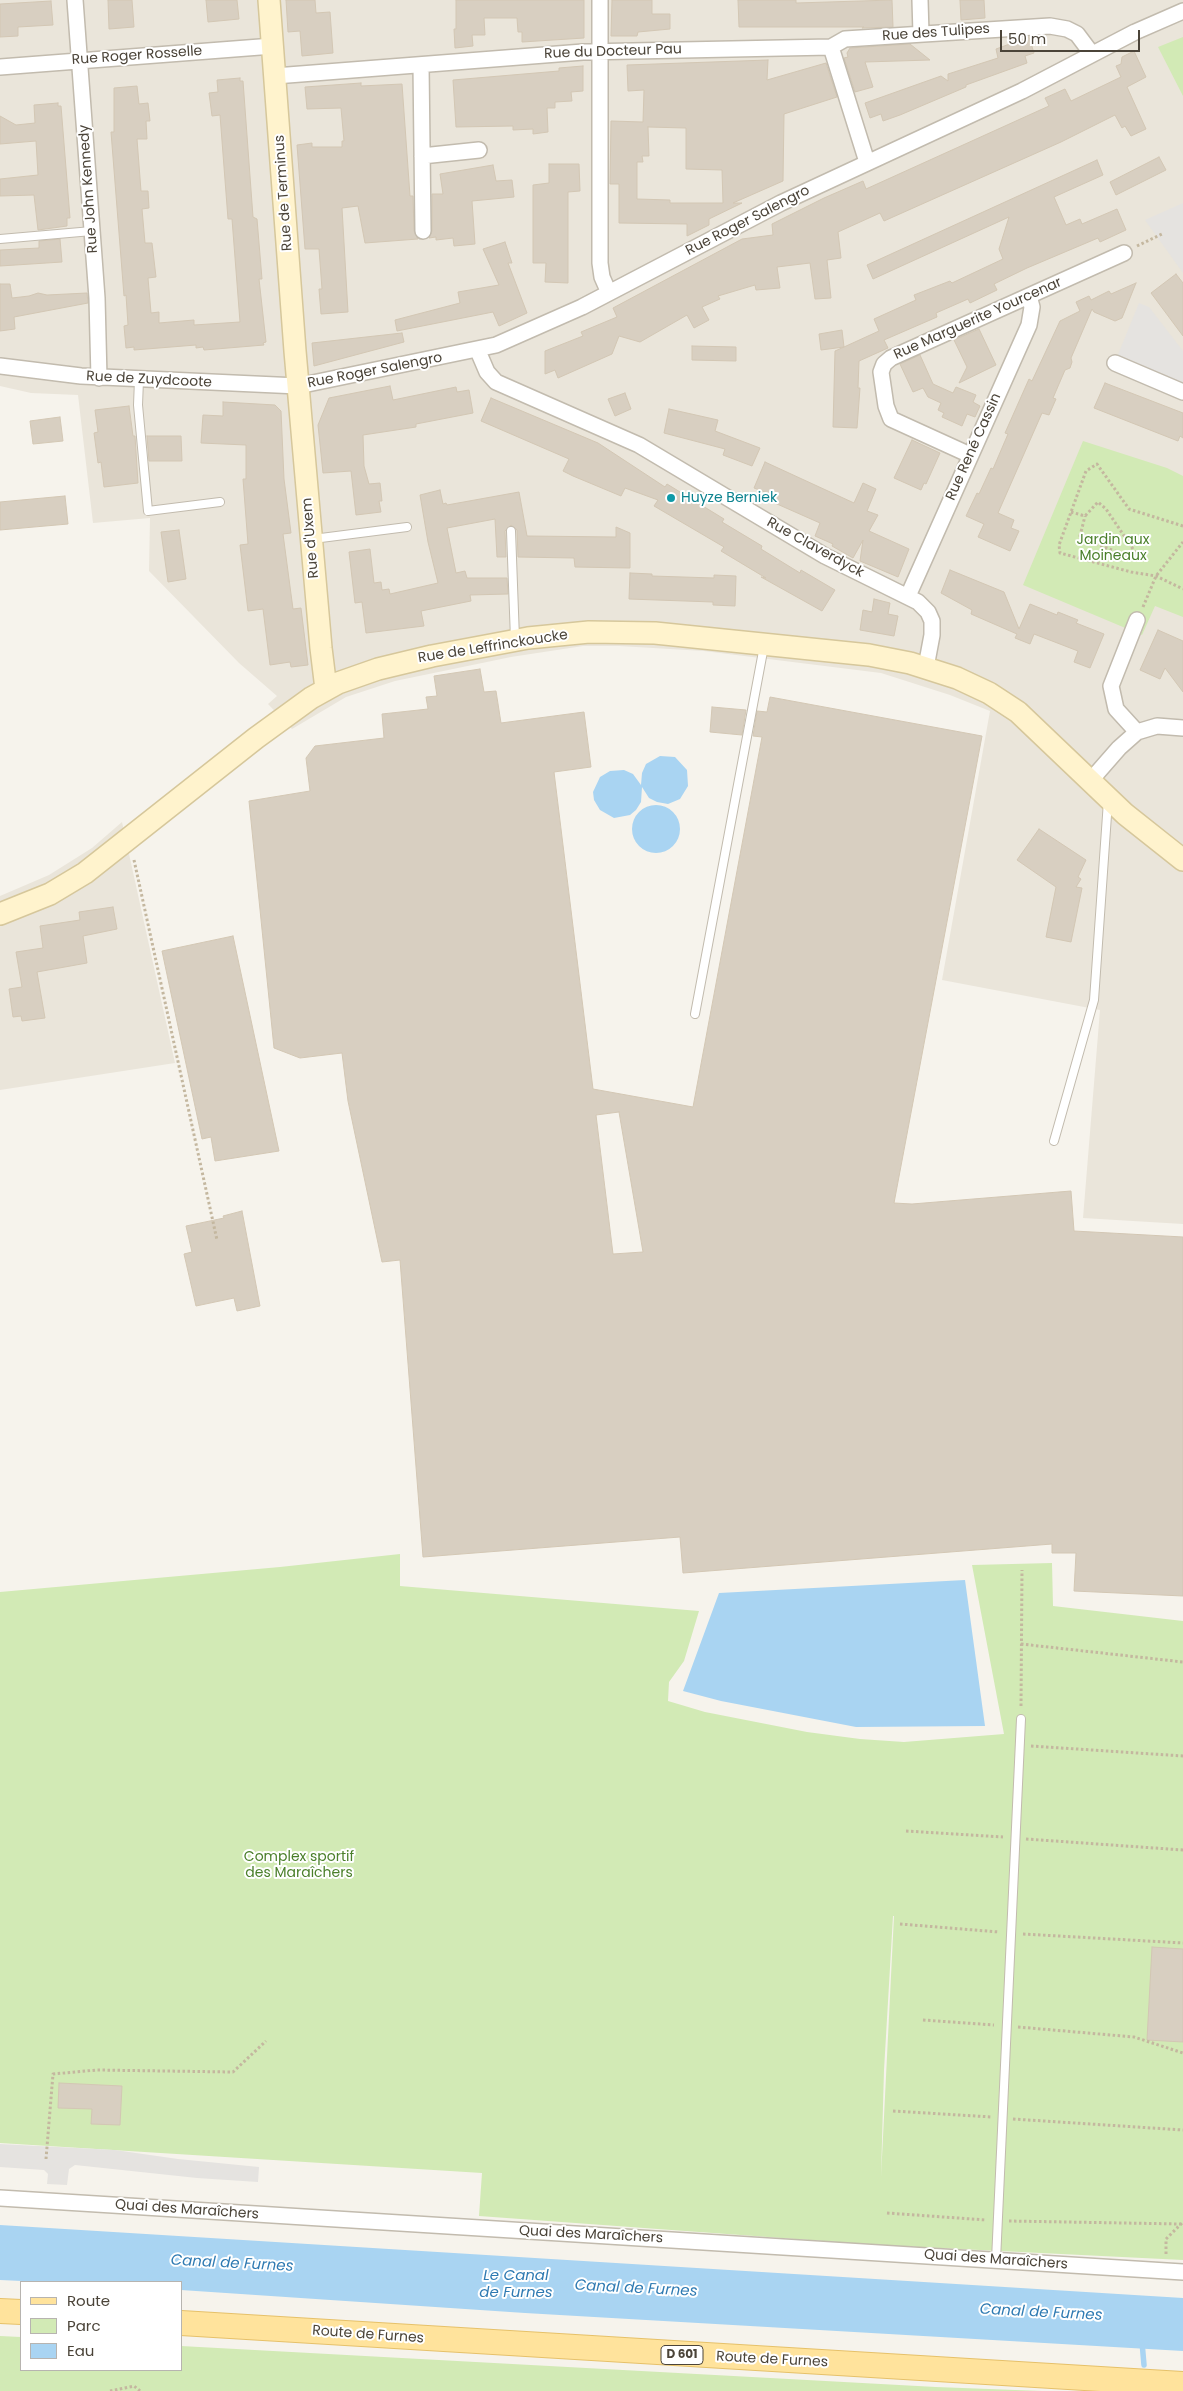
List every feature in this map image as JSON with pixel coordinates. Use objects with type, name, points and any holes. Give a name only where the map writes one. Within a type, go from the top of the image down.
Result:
[{"type":"main road","name":"Rue de Terminus","points":[[270,0],[298,386]]},
{"type":"main road","name":"Rue d'Uxem","points":[[298,386],[326,688]]},
{"type":"main road","name":"Rue de Leffrinckoucke","points":[[0,914],[50,894],[85,872],[130,839],[256,738],[326,688],[394,664],[515,640],[559,634],[620,632],[876,656],[926,667],[957,678],[1000,700],[1034,726],[1149,835],[1183,860]]},
{"type":"main road","points":[[0,2311],[20,2312]]},
{"type":"main road","name":"Route de Furnes","points":[[182,2323],[1183,2384]]},
{"type":"street","name":"Rue John Kennedy","points":[[75,0],[97,304],[99,378]]},
{"type":"street","points":[[600,0],[600,263],[602,277],[609,293]]},
{"type":"street","points":[[920,0],[921,34]]},
{"type":"street","name":"Rue Roger Salengro","points":[[298,386],[478,351],[515,338],[609,293],[781,203],[1022,91],[1092,54],[1183,11]]},
{"type":"street","name":"Rue des Tulipes","points":[[831,47],[845,39],[1055,27],[1077,34],[1092,54]]},
{"type":"street","name":"Rue Roger Rosselle","points":[[0,67],[273,46]]},
{"type":"street","points":[[831,47],[868,162]]},
{"type":"street","name":"Rue du Docteur Pau","points":[[275,76],[600,51],[831,47]]},
{"type":"street","points":[[421,65],[424,231]]},
{"type":"street","points":[[422,156],[479,150]]},
{"type":"street","name":"Rue Marguerite Yourcenar","points":[[970,455],[891,419],[886,409],[882,368],[891,358],[1124,253]]},
{"type":"street","name":"Rue René Cassin","points":[[908,596],[1031,320],[1032,307],[1029,296]]},
{"type":"street","name":"Rue Claverdyck","points":[[478,351],[487,372],[496,382],[638,445],[825,556],[908,596],[926,609],[932,621],[932,635],[926,667]]},
{"type":"street","points":[[1115,363],[1183,392]]},
{"type":"street","name":"Rue de Zuydcoote","points":[[0,366],[36,372],[99,378],[298,386]]},
{"type":"street","points":[[1137,620],[1111,686],[1116,709],[1137,732]]},
{"type":"street","points":[[1091,780],[1118,748],[1137,732],[1157,726],[1183,728]]},
{"type":"street","name":"Quai des Maraîchers","points":[[0,2198],[1183,2272]]},
{"type":"lane","points":[[0,239],[92,231]]},
{"type":"lane","points":[[139,380],[138,405],[148,511],[220,502]]},
{"type":"lane","points":[[311,539],[407,527]]},
{"type":"lane","points":[[511,531],[515,640]]},
{"type":"lane","points":[[695,1014],[764,644]]},
{"type":"lane","points":[[1054,1140],[1094,1000],[1108,797]]},
{"type":"lane","points":[[996,2260],[1021,1719]]},
{"type":"path","points":[[1124,253],[1164,233]]},
{"type":"path","points":[[1183,526],[1129,508],[1097,464],[1086,471],[1058,545],[1060,554],[1131,572],[1156,576],[1183,590]]},
{"type":"path","points":[[1098,502],[1106,509],[1135,552],[1124,554],[1085,540],[1080,536],[1085,516],[1098,502]]},
{"type":"path","points":[[1071,512],[1085,516]]},
{"type":"path","points":[[1137,620],[1156,576],[1183,542]]},
{"type":"path","points":[[130,839],[217,1240]]},
{"type":"path","points":[[1021,1719],[1022,1570]]},
{"type":"path","points":[[1021,1644],[1183,1662]]},
{"type":"path","points":[[1019,1746],[1183,1756]]},
{"type":"path","points":[[906,1831],[1183,1850]]},
{"type":"path","points":[[900,1924],[1011,1933],[1183,1943]]},
{"type":"path","points":[[923,2020],[1134,2037],[1183,2053]]},
{"type":"path","points":[[46,2159],[53,2074],[97,2070],[233,2072],[266,2041]]},
{"type":"path","points":[[893,2111],[1183,2130]]},
{"type":"path","points":[[887,2213],[998,2221],[1182,2223]]},
{"type":"path","points":[[1166,2271],[1166,2239],[1182,2223]]},
{"type":"path","points":[[110,2391],[134,2386],[140,2391]]},
{"type":"shaded area","points":[[0,0],[1183,0],[1183,1224],[1083,1218],[1100,1010],[942,980],[990,711],[950,695],[881,673],[704,651],[583,646],[511,657],[395,681],[346,697],[292,729],[268,704],[277,696],[239,663],[149,571],[150,518],[93,523],[78,395],[31,393],[0,386]]},
{"type":"shaded area","points":[[1183,203],[1183,273],[1145,220]]},
{"type":"shaded area","points":[[1139,303],[1149,307],[1183,351],[1183,385],[1117,357]]},
{"type":"shaded area","points":[[122,822],[175,1063],[0,1090],[0,896],[49,875],[92,848]]},
{"type":"shaded area","points":[[0,2144],[115,2150],[178,2159],[259,2167],[258,2182],[197,2178],[75,2165],[69,2169],[67,2185],[47,2184],[48,2174],[44,2170],[0,2167]]},
{"type":"green space","points":[[1183,37],[1183,96],[1158,47]]},
{"type":"green space","name":"Jardin aux Moineaux","points":[[1083,441],[1167,468],[1183,476],[1183,617],[1155,606],[1142,635],[1023,585]]},
{"type":"green space","name":"Complex sportif des Maraîchers","points":[[400,1554],[400,1586],[699,1611],[684,1661],[669,1682],[668,1701],[705,1712],[807,1732],[860,1739],[904,1742],[1004,1734],[972,1565],[1052,1563],[1053,1606],[1183,1621],[1183,2260],[878,2245],[479,2216],[482,2173],[0,2143],[0,1592],[280,1567]],"holes":[[[894,1916],[881,2177],[884,2070]]]},
{"type":"green space","points":[[0,2336],[20,2337],[20,2371],[182,2371],[182,2346],[936,2387],[1042,2391],[0,2391]]},
{"type":"water","points":[[660,756],[675,757],[687,770],[688,786],[680,799],[668,804],[657,802],[649,798],[642,787],[641,802],[630,815],[614,818],[600,810],[594,800],[593,792],[600,777],[610,771],[624,770],[633,774],[641,785],[642,773],[646,764]]},
{"type":"water","points":[[651,805],[661,805],[670,809],[676,815],[680,829],[676,843],[670,849],[661,853],[651,853],[642,849],[636,843],[632,834],[632,824],[636,815],[642,809]]},
{"type":"water","points":[[965,1580],[985,1726],[856,1727],[721,1701],[683,1691],[719,1593]]},
{"type":"water","name":"Le Canal de Furnes","points":[[0,2225],[1183,2298],[1183,2351],[525,2313],[182,2290],[182,2281],[0,2280]]},
{"type":"building","points":[[108,0],[132,0],[134,27],[109,29]]},
{"type":"building","points":[[206,0],[237,0],[239,19],[208,22]]},
{"type":"building","points":[[286,0],[315,0],[316,13],[330,12],[333,53],[302,56],[300,31],[288,32]]},
{"type":"building","points":[[456,0],[584,0],[584,38],[522,42],[522,32],[518,32],[517,18],[484,18],[485,35],[472,35],[473,46],[455,48]]},
{"type":"building","points":[[612,0],[652,0],[652,14],[670,14],[670,29],[638,32],[637,36],[611,36]]},
{"type":"building","points":[[738,0],[796,0],[796,3],[892,0],[893,27],[739,27]]},
{"type":"building","points":[[960,0],[984,0],[985,18],[961,20]]},
{"type":"building","points":[[51,1],[53,25],[18,27],[18,36],[0,37],[0,4]]},
{"type":"building","points":[[1029,37],[1034,53],[1025,56],[1027,63],[966,85],[966,87],[883,121],[881,114],[870,118],[865,103],[941,76],[948,81],[948,74],[998,58],[996,49]]},
{"type":"building","points":[[910,44],[930,60],[865,62],[873,87],[855,92],[844,58],[848,57],[847,53],[850,48]]},
{"type":"building","points":[[1134,51],[1146,77],[1127,87],[1146,129],[1131,136],[1125,126],[1122,128],[1115,115],[1061,142],[884,221],[880,213],[838,232],[841,258],[827,260],[831,298],[815,299],[810,263],[777,267],[780,288],[756,290],[755,285],[718,296],[720,299],[702,307],[709,320],[694,328],[687,315],[640,342],[619,336],[612,354],[558,378],[555,370],[545,374],[545,351],[583,336],[581,332],[617,317],[613,308],[742,239],[773,235],[772,224],[824,198],[863,181],[866,189],[1049,106],[1045,98],[1065,89],[1071,101],[1121,77],[1116,66],[1121,64],[1122,57]]},
{"type":"building","points":[[768,60],[767,80],[826,63],[837,97],[784,114],[783,181],[733,203],[742,203],[709,219],[709,225],[687,236],[687,224],[619,223],[619,184],[610,184],[611,121],[643,122],[644,90],[628,91],[627,65]],"holes":[[[648,127],[686,128],[686,169],[722,170],[723,203],[670,203],[670,200],[637,199],[637,162],[643,162],[642,156],[649,156]]]},
{"type":"building","points":[[583,66],[583,91],[571,92],[572,101],[555,102],[555,108],[547,108],[548,132],[533,134],[533,129],[513,130],[513,126],[456,127],[453,80],[559,71],[559,68]]},
{"type":"building","points":[[240,78],[240,81],[243,81],[253,217],[257,219],[262,279],[259,279],[266,342],[263,343],[264,345],[204,350],[203,347],[196,348],[196,345],[134,350],[134,347],[126,348],[124,326],[128,325],[126,295],[124,296],[111,132],[114,132],[114,88],[137,86],[139,104],[148,103],[150,121],[146,121],[147,139],[137,139],[141,191],[148,191],[149,208],[142,209],[145,243],[152,243],[156,277],[148,278],[151,313],[159,312],[159,323],[194,320],[194,325],[240,322],[232,219],[228,219],[220,115],[212,116],[209,93],[218,92],[217,80]]},
{"type":"building","points":[[361,83],[361,86],[402,84],[410,196],[413,196],[414,231],[418,239],[365,243],[358,206],[342,208],[348,312],[321,314],[319,289],[322,289],[319,249],[305,249],[297,145],[312,143],[312,147],[342,147],[342,141],[344,141],[341,108],[307,109],[305,87]]},
{"type":"building","points":[[58,103],[58,106],[61,106],[70,218],[67,218],[67,226],[38,230],[34,195],[0,196],[0,179],[38,175],[36,141],[0,144],[0,116],[16,125],[35,123],[34,105]]},
{"type":"building","points":[[1159,157],[1166,170],[1116,195],[1110,182]]},
{"type":"building","points":[[1097,160],[1103,175],[1054,197],[1066,225],[1080,219],[1082,224],[1117,209],[1126,230],[1100,242],[1098,238],[1027,268],[994,284],[997,290],[970,303],[968,299],[936,313],[937,317],[884,340],[888,348],[859,361],[858,388],[860,388],[857,428],[833,427],[835,351],[879,331],[874,319],[916,300],[914,295],[950,281],[952,283],[1003,259],[999,249],[1009,217],[873,279],[867,265]]},
{"type":"building","points":[[549,164],[579,164],[580,191],[568,192],[568,283],[545,282],[546,263],[533,263],[533,185],[549,183]]},
{"type":"building","points":[[493,165],[496,181],[512,180],[514,197],[472,201],[475,244],[454,246],[453,238],[436,240],[436,237],[429,238],[432,231],[432,194],[443,194],[440,174]]},
{"type":"building","points":[[60,239],[62,262],[0,266],[0,250],[39,248],[39,241]]},
{"type":"building","points":[[505,242],[512,263],[508,263],[527,313],[499,326],[493,312],[397,331],[395,320],[460,303],[458,292],[499,285],[483,249]]},
{"type":"building","points":[[1176,274],[1183,283],[1183,336],[1151,293]]},
{"type":"building","points":[[1136,283],[1122,318],[1115,321],[1094,312],[1092,309],[1071,358],[1070,368],[1065,370],[1053,398],[1056,399],[1049,415],[1042,413],[998,513],[1014,520],[1011,528],[1019,531],[1010,551],[978,537],[984,524],[966,516],[991,468],[993,469],[1008,434],[1005,433],[1029,379],[1032,381],[1060,321],[1080,311],[1076,302],[1089,296],[1091,300],[1109,291],[1111,294]]},
{"type":"building","points":[[0,284],[10,284],[12,298],[38,293],[47,295],[87,293],[88,303],[14,317],[15,329],[0,331]]},
{"type":"building","points":[[979,329],[996,365],[959,383],[967,367],[954,340]]},
{"type":"building","points":[[842,330],[844,347],[821,350],[819,334]]},
{"type":"building","points":[[402,333],[404,342],[314,366],[312,343]]},
{"type":"building","points":[[692,346],[736,347],[736,361],[692,360]]},
{"type":"building","points":[[920,355],[933,384],[953,393],[956,387],[976,395],[973,402],[980,406],[975,417],[967,414],[962,426],[942,417],[944,413],[938,410],[941,403],[928,397],[923,388],[913,392],[900,364]]},
{"type":"building","points":[[1105,383],[1183,413],[1183,438],[1180,436],[1178,441],[1094,408]]},
{"type":"building","points":[[390,386],[393,400],[456,387],[457,392],[469,390],[473,413],[416,424],[416,427],[363,435],[364,466],[369,484],[380,483],[382,501],[379,501],[381,512],[356,515],[351,471],[323,473],[318,425],[329,398]]},
{"type":"building","points":[[625,393],[631,409],[615,416],[608,399]]},
{"type":"building","points":[[491,398],[598,443],[665,487],[667,484],[724,519],[722,522],[762,546],[761,549],[800,573],[801,570],[835,590],[822,611],[761,577],[766,578],[721,551],[724,547],[654,506],[658,500],[625,488],[621,496],[563,471],[569,459],[481,421]]},
{"type":"building","points":[[223,402],[275,405],[281,411],[284,479],[291,533],[283,534],[293,609],[301,608],[308,665],[291,667],[290,662],[270,665],[263,609],[248,611],[240,545],[248,544],[243,479],[246,479],[246,445],[201,443],[203,415],[223,416]]},
{"type":"building","points":[[129,406],[133,436],[135,436],[138,483],[104,487],[101,462],[98,463],[94,433],[98,432],[95,410]]},
{"type":"building","points":[[669,409],[718,420],[715,431],[760,448],[752,466],[723,455],[725,449],[664,433]]},
{"type":"building","points":[[60,417],[63,441],[33,444],[30,421]]},
{"type":"building","points":[[147,436],[181,436],[182,461],[149,461]]},
{"type":"building","points":[[912,440],[940,453],[926,484],[924,483],[921,490],[894,478]]},
{"type":"building","points":[[765,462],[854,503],[863,483],[876,489],[867,511],[878,515],[869,531],[909,549],[898,577],[860,561],[863,540],[853,558],[832,546],[833,544],[815,536],[820,523],[768,500],[770,494],[754,488]]},
{"type":"building","points":[[440,490],[443,504],[446,503],[447,505],[519,492],[527,536],[616,537],[616,527],[630,533],[630,568],[575,567],[574,558],[518,557],[517,530],[511,525],[505,531],[506,557],[497,557],[495,519],[447,528],[456,573],[465,571],[467,578],[507,578],[508,594],[470,595],[471,601],[421,611],[424,626],[366,633],[362,602],[355,603],[349,552],[370,549],[374,583],[381,582],[382,590],[389,589],[390,594],[438,583],[428,542],[420,495]]},
{"type":"building","points":[[65,496],[68,524],[0,530],[0,502]]},
{"type":"building","points":[[179,530],[186,579],[168,582],[161,532]]},
{"type":"building","points":[[950,570],[1004,592],[1019,629],[1030,604],[1057,615],[1058,612],[1078,620],[1076,623],[1104,634],[1090,668],[1074,662],[1078,651],[1034,634],[1030,644],[1015,638],[1017,634],[971,614],[972,610],[941,593]]},
{"type":"building","points":[[630,573],[652,574],[652,576],[714,578],[714,575],[736,576],[735,606],[713,605],[713,602],[629,599]]},
{"type":"building","points":[[874,599],[890,603],[888,614],[898,616],[894,636],[860,630],[863,610],[872,612]]},
{"type":"building","points":[[1158,630],[1183,641],[1183,692],[1165,668],[1160,679],[1140,670]]},
{"type":"building","points":[[480,669],[484,692],[496,691],[501,723],[584,712],[591,767],[554,772],[593,1089],[693,1107],[762,737],[753,736],[757,711],[767,712],[770,697],[982,736],[894,1203],[912,1204],[1071,1191],[1074,1231],[1183,1237],[1183,1596],[1074,1591],[1076,1553],[1052,1553],[1052,1544],[683,1573],[680,1537],[423,1557],[400,1260],[382,1262],[348,1101],[342,1053],[300,1058],[274,1048],[249,801],[310,791],[306,758],[315,746],[384,738],[382,714],[428,709],[426,697],[437,696],[434,676]],"holes":[[[619,1112],[643,1252],[613,1254],[596,1115]]]},
{"type":"building","points":[[712,707],[746,710],[742,735],[710,732]]},
{"type":"building","points":[[1039,829],[1086,860],[1078,877],[1081,879],[1076,887],[1082,888],[1071,942],[1046,937],[1056,887],[1017,860]]},
{"type":"building","points":[[113,907],[117,929],[83,936],[87,963],[37,972],[45,1018],[22,1021],[21,1016],[13,1017],[9,989],[22,987],[16,952],[43,948],[40,926],[80,920],[79,912]]},
{"type":"building","points":[[233,936],[279,1151],[215,1161],[211,1137],[202,1139],[162,951]]},
{"type":"building","points":[[242,1211],[260,1306],[237,1311],[234,1298],[196,1306],[184,1254],[192,1252],[186,1226],[224,1218],[223,1216]]},
{"type":"building","points":[[1152,1947],[1183,1949],[1183,2042],[1147,2040]]},
{"type":"building","points":[[59,2083],[122,2086],[120,2125],[91,2124],[92,2109],[58,2108]]},
{"type":"waterway","points":[[1142,2342],[1144,2365]]},
{"type":"place","name":"Huyze Berniek","points":[[671,498]]},
{"type":"water label","name":"Canal de Furnes","points":[[232,2264]]},
{"type":"water label","name":"Canal de Furnes","points":[[636,2289]]},
{"type":"water label","name":"Canal de Furnes","points":[[1041,2313]]}]
